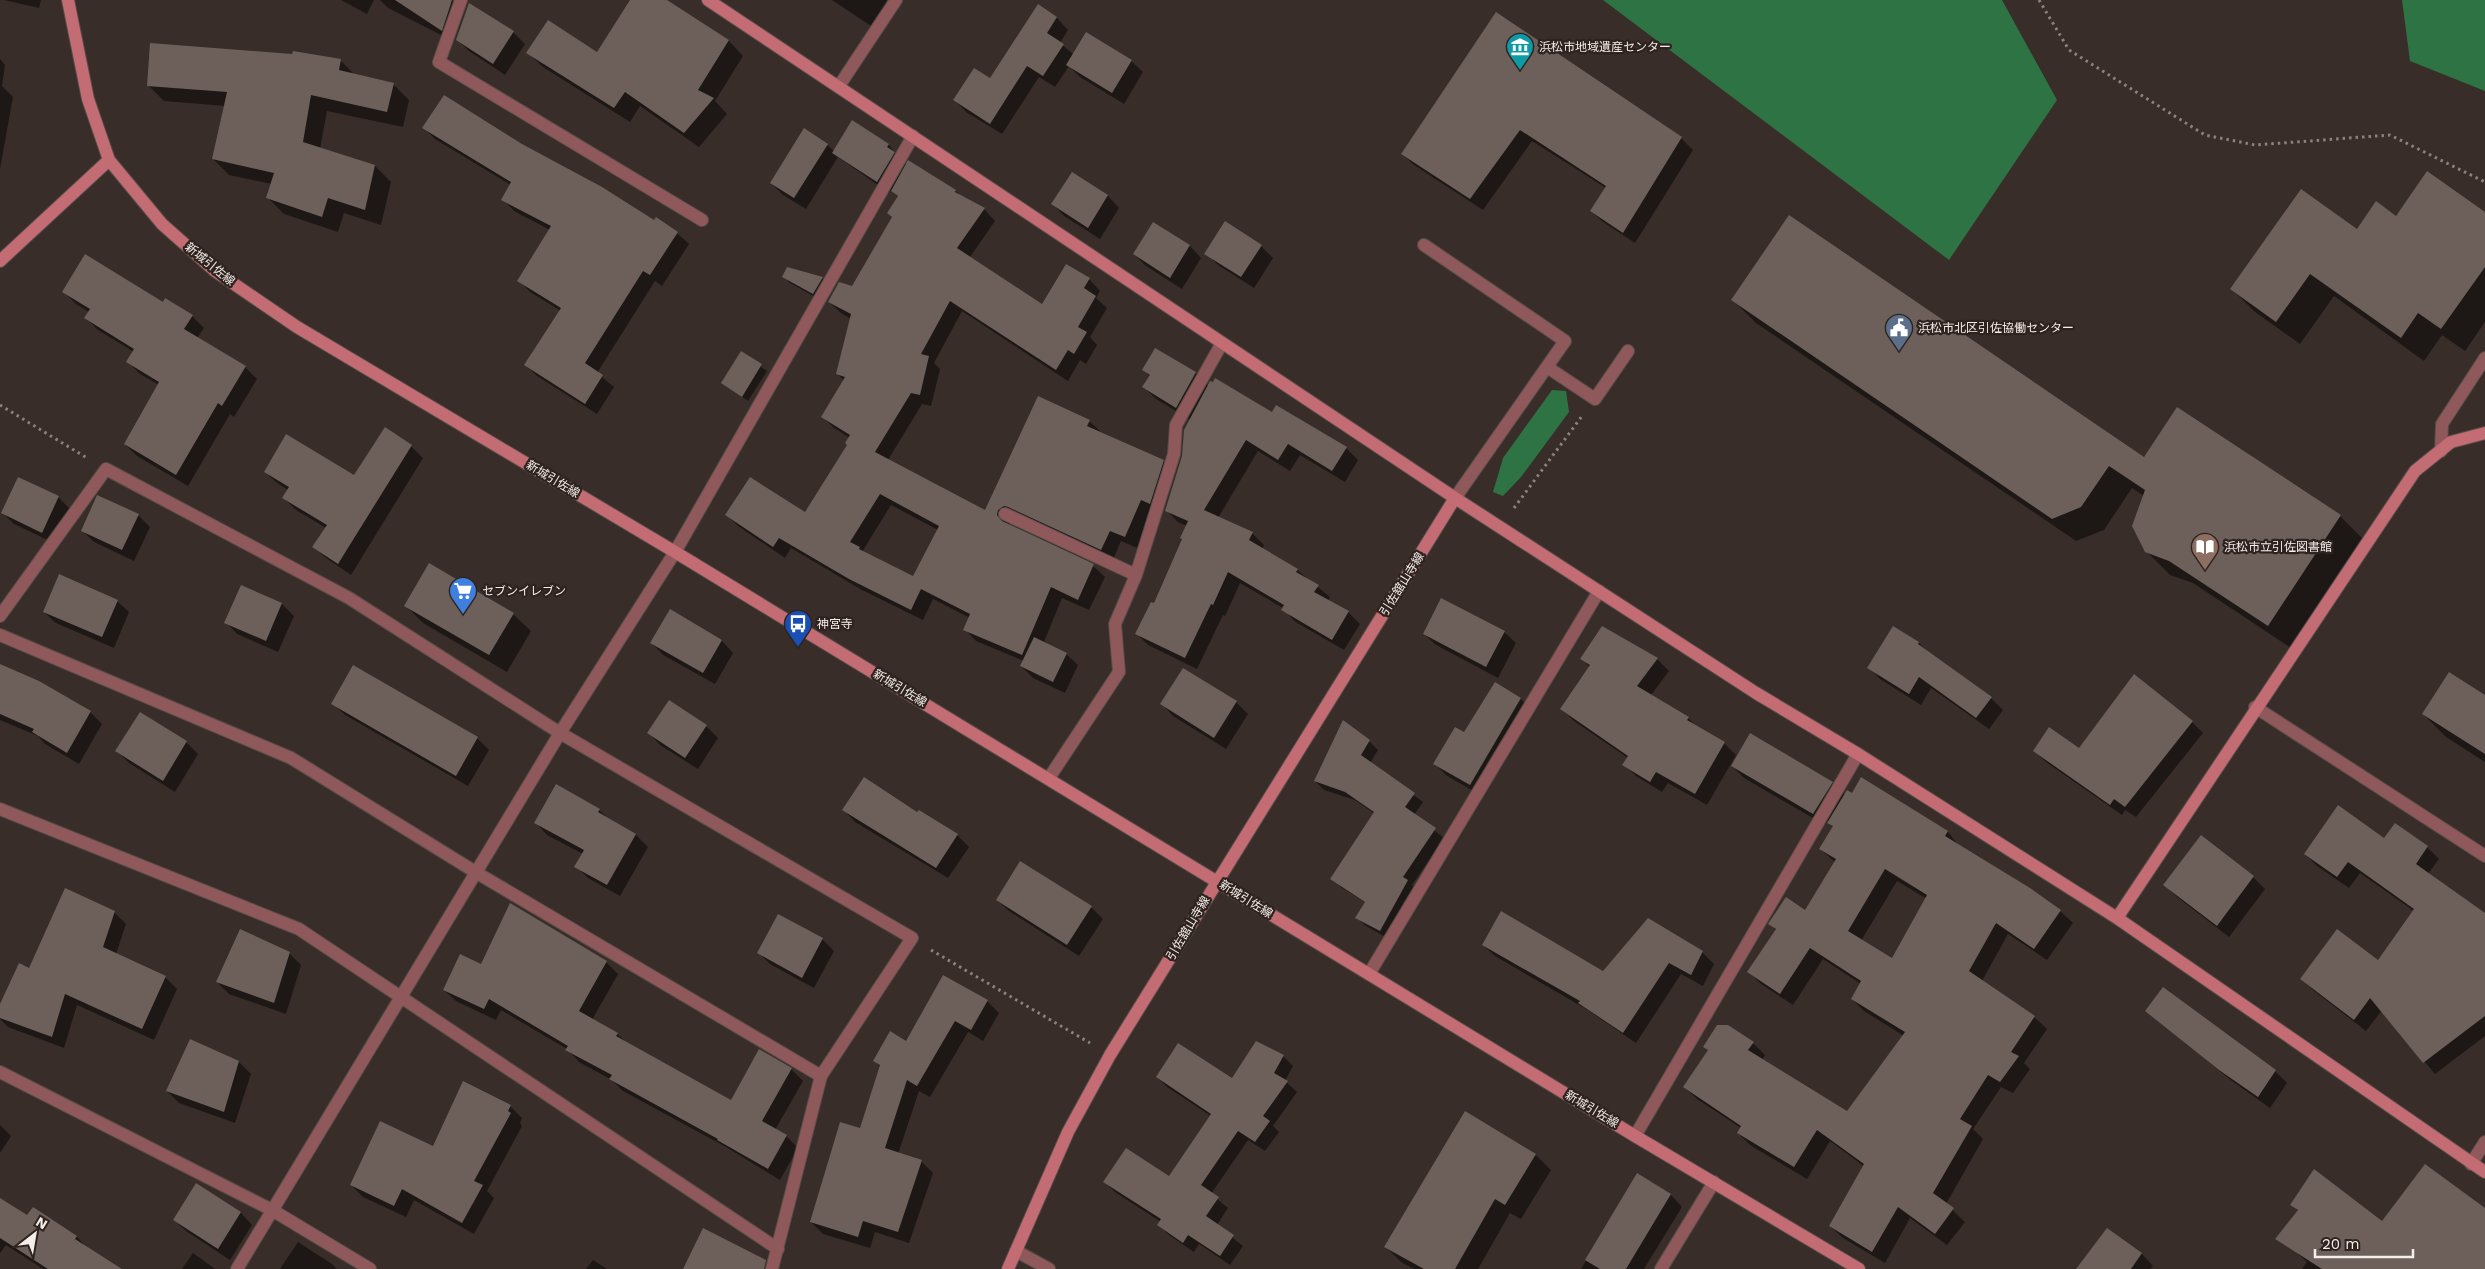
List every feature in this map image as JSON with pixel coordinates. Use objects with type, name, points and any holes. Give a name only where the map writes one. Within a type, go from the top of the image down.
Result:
[{"type":"main road","name":"新城引佐線","points":[[68,0],[88,99],[109,160],[162,224],[215,271],[297,327],[676,552],[1635,1136],[1859,1269]]},
{"type":"main road","points":[[708,0],[1455,498],[1756,693],[1858,754],[2117,918],[2485,1172]]},
{"type":"main road","points":[[0,261],[109,160]]},
{"type":"main road","points":[[2117,918],[2255,707],[2415,471],[2451,442],[2485,434]]},
{"type":"main road","name":"引佐舘山寺線","points":[[1008,1269],[1068,1132],[1110,1055],[1455,498]]},
{"type":"street","points":[[461,0],[439,62],[702,220]]},
{"type":"street","points":[[839,86],[896,0]]},
{"type":"street","points":[[237,1269],[560,733],[676,552],[913,136]]},
{"type":"street","points":[[1424,245],[1565,341],[1455,498]]},
{"type":"street","points":[[1049,778],[1119,672],[1115,624],[1136,574],[1155,518],[1174,454],[1176,425],[1222,344]]},
{"type":"street","points":[[1547,367],[1595,399],[1628,351]]},
{"type":"street","points":[[2441,451],[2442,424],[2485,358]]},
{"type":"street","points":[[0,616],[106,469],[349,598],[560,733],[912,938],[821,1076],[772,1269]]},
{"type":"street","points":[[1004,514],[1136,574]]},
{"type":"street","points":[[1369,974],[1599,591]]},
{"type":"street","points":[[0,635],[291,758],[477,873],[821,1076]]},
{"type":"street","points":[[2255,707],[2485,856]]},
{"type":"street","points":[[1635,1136],[1858,754]]},
{"type":"street","points":[[0,809],[299,929],[401,995],[778,1249]]},
{"type":"street","points":[[0,1072],[272,1210],[370,1269]]},
{"type":"street","points":[[2471,1164],[2485,1142]]},
{"type":"street","points":[[1661,1269],[1714,1182]]},
{"type":"street","points":[[1016,1251],[1048,1269]]},
{"type":"path","points":[[2040,0],[2069,50],[2206,134],[2255,145],[2390,135],[2485,182]]},
{"type":"path","points":[[1514,508],[1595,399]]},
{"type":"path","points":[[0,405],[106,469]]},
{"type":"path","points":[[912,938],[1110,1055]]},
{"type":"green space","points":[[1603,0],[2002,0],[2057,100],[1949,260]]},
{"type":"green space","points":[[2402,0],[2485,0],[2485,91],[2410,61]]},
{"type":"green space","points":[[1552,390],[1566,391],[1569,412],[1521,477],[1503,496],[1493,492],[1503,458]]},
{"type":"building","points":[[395,0],[452,0],[442,31]]},
{"type":"building","points":[[630,0],[667,0],[729,40],[698,90],[714,98],[684,133],[625,92],[614,108],[526,53],[548,20],[597,52]]},
{"type":"building","points":[[469,3],[514,31],[493,64],[456,40]]},
{"type":"building","points":[[1038,4],[1057,17],[1047,33],[1064,44],[1043,76],[1027,66],[990,124],[953,100],[974,68],[990,78]]},
{"type":"building","name":"浜松市地域遺産センター","points":[[1496,12],[1682,137],[1623,233],[1590,211],[1606,186],[1520,130],[1470,199],[1401,154]]},
{"type":"building","points":[[1086,32],[1132,60],[1112,93],[1066,65]]},
{"type":"building","points":[[150,43],[292,54],[293,51],[341,59],[339,70],[394,83],[387,112],[311,95],[303,142],[375,165],[365,210],[328,198],[322,217],[266,198],[274,173],[212,159],[227,92],[147,86]]},
{"type":"building","points":[[444,95],[522,144],[602,187],[654,220],[656,217],[678,232],[650,275],[643,271],[585,363],[603,375],[585,404],[524,365],[561,308],[517,281],[551,226],[501,200],[511,182],[422,128]]},
{"type":"building","points":[[852,120],[889,144],[887,147],[895,152],[877,182],[832,153]]},
{"type":"building","points":[[804,128],[828,144],[794,198],[770,183]]},
{"type":"building","points":[[908,160],[956,190],[955,192],[985,208],[957,248],[1042,304],[1066,264],[1090,278],[1084,288],[1096,296],[1078,327],[1087,332],[1074,354],[1068,350],[1056,370],[950,301],[921,354],[929,356],[920,395],[911,393],[875,452],[985,510],[1038,396],[1090,420],[1087,426],[1164,460],[1150,504],[1141,500],[1125,537],[1110,531],[1101,550],[1008,507],[1004,506],[998,510],[997,515],[1002,521],[1094,564],[1078,600],[1051,587],[1022,655],[963,630],[970,614],[921,589],[911,610],[849,579],[779,538],[773,547],[725,515],[750,477],[805,512],[847,445],[845,443],[850,435],[821,417],[845,377],[836,374],[851,314],[828,302],[839,282],[852,286],[892,217],[887,213],[898,196],[891,191]],"holes":[[[880,494],[939,526],[913,576],[859,549],[860,547],[850,542]]]},
{"type":"building","points":[[2427,171],[2485,212],[2485,267],[2441,329],[2418,313],[2401,338],[2310,274],[2276,322],[2230,289],[2301,189],[2357,229],[2376,201],[2396,216]]},
{"type":"building","points":[[1072,172],[1108,195],[1088,228],[1051,204]]},
{"type":"building","points":[[1789,215],[2144,457],[2177,407],[2341,515],[2268,626],[2169,561],[2145,552],[2132,526],[2145,490],[2109,466],[2081,507],[2052,519],[1731,300]]},
{"type":"building","points":[[1225,221],[1262,245],[1241,277],[1204,254]]},
{"type":"building","points":[[1153,222],[1190,245],[1170,278],[1133,254]]},
{"type":"building","points":[[85,254],[163,302],[165,298],[193,315],[184,329],[246,366],[222,406],[218,403],[176,475],[124,444],[159,382],[126,362],[134,349],[84,318],[90,309],[62,292]]},
{"type":"building","points":[[787,267],[823,277],[813,294],[782,277]]},
{"type":"building","points":[[1155,348],[1196,372],[1176,408],[1142,387],[1150,375],[1142,370]]},
{"type":"building","points":[[741,351],[762,364],[742,397],[721,383]]},
{"type":"building","points":[[1215,378],[1272,412],[1276,405],[1347,447],[1332,471],[1288,444],[1278,460],[1246,440],[1204,510],[1253,532],[1249,540],[1298,569],[1296,572],[1319,585],[1314,592],[1349,611],[1332,640],[1281,610],[1284,605],[1228,572],[1185,658],[1135,634],[1151,602],[1154,603],[1188,521],[1165,511],[1182,456],[1184,430],[1210,381],[1213,382]]},
{"type":"building","points":[[385,427],[412,445],[338,564],[312,547],[327,525],[282,498],[289,487],[264,472],[286,434],[354,475]]},
{"type":"building","points":[[18,477],[59,496],[42,533],[1,513]]},
{"type":"building","points":[[97,495],[139,514],[122,550],[81,531]]},
{"type":"building","points":[[429,563],[514,613],[489,655],[404,606]]},
{"type":"building","points":[[59,574],[118,600],[102,637],[43,612]]},
{"type":"building","points":[[241,585],[282,603],[266,641],[224,623]]},
{"type":"building","points":[[1441,598],[1505,631],[1486,667],[1423,634]]},
{"type":"building","points":[[670,609],[722,640],[703,673],[650,643]]},
{"type":"building","points":[[1602,626],[1658,658],[1637,686],[1689,717],[1687,720],[1725,742],[1695,794],[1656,772],[1650,782],[1622,765],[1628,756],[1560,709],[1590,665],[1580,659]]},
{"type":"building","points":[[1893,626],[1919,642],[1918,644],[1992,697],[1976,718],[1919,677],[1909,694],[1867,668]]},
{"type":"building","points":[[1034,637],[1067,653],[1053,682],[1020,666]]},
{"type":"building","points":[[0,664],[39,681],[91,711],[67,753],[32,732],[34,729],[0,714]]},
{"type":"building","points":[[353,665],[478,737],[456,776],[331,704]]},
{"type":"building","points":[[1183,668],[1237,701],[1214,738],[1160,704]]},
{"type":"building","points":[[2449,672],[2485,695],[2485,754],[2422,714]]},
{"type":"building","points":[[2134,674],[2193,721],[2125,807],[2114,799],[2110,805],[2033,751],[2049,727],[2079,748]]},
{"type":"building","points":[[1495,682],[1521,698],[1470,785],[1433,764],[1455,727],[1464,732]]},
{"type":"building","points":[[669,700],[707,725],[685,758],[647,733]]},
{"type":"building","points":[[140,712],[187,741],[163,781],[115,751]]},
{"type":"building","points":[[1343,720],[1370,740],[1361,755],[1415,793],[1405,807],[1436,828],[1403,877],[1408,880],[1380,931],[1355,918],[1365,902],[1330,879],[1374,812],[1345,792],[1314,781]]},
{"type":"building","points":[[1750,733],[1833,782],[1813,814],[1731,766]]},
{"type":"building","points":[[864,777],[917,812],[919,810],[958,834],[936,868],[842,810]]},
{"type":"building","points":[[1861,777],[1948,831],[1945,836],[2030,888],[2061,910],[2034,949],[1996,923],[1969,971],[2035,1016],[2011,1052],[2019,1056],[2000,1082],[1988,1075],[1960,1119],[1972,1126],[1933,1193],[1954,1208],[1935,1234],[1898,1207],[1872,1252],[1829,1226],[1864,1164],[1817,1130],[1794,1167],[1737,1133],[1741,1126],[1683,1087],[1708,1050],[1703,1047],[1717,1025],[1728,1025],[1754,1042],[1748,1050],[1847,1111],[1905,1032],[1851,999],[1861,981],[1810,948],[1780,994],[1747,972],[1776,929],[1768,924],[1786,897],[1805,910],[1836,859],[1819,849],[1833,826],[1827,823],[1847,790],[1852,793]],"holes":[[[1885,869],[1927,895],[1892,958],[1848,931]]]},
{"type":"building","points":[[556,784],[600,809],[598,812],[636,834],[607,885],[574,867],[584,850],[534,823]]},
{"type":"building","points":[[2338,805],[2384,838],[2395,823],[2428,846],[2416,864],[2485,913],[2485,1016],[2423,1063],[2370,998],[2354,1020],[2300,979],[2337,929],[2378,960],[2414,909],[2348,862],[2337,877],[2304,854]]},
{"type":"building","points":[[2201,835],[2254,876],[2217,926],[2163,885]]},
{"type":"building","points":[[1020,861],[1092,906],[1067,945],[996,900]]},
{"type":"building","points":[[65,888],[115,911],[103,947],[166,976],[142,1029],[65,994],[52,1037],[0,1018],[0,1004],[19,963],[29,968]]},
{"type":"building","points":[[510,903],[607,961],[579,1011],[618,1033],[616,1036],[731,1100],[759,1049],[792,1068],[762,1121],[787,1135],[768,1169],[609,1079],[612,1075],[565,1050],[568,1046],[489,999],[484,1009],[443,990],[460,954],[481,964]]},
{"type":"building","points":[[1501,911],[1603,971],[1648,918],[1703,951],[1691,975],[1669,963],[1623,1033],[1578,1003],[1580,1001],[1482,945]]},
{"type":"building","points":[[778,914],[823,938],[802,978],[757,953]]},
{"type":"building","points":[[240,929],[290,952],[274,1003],[216,982]]},
{"type":"building","points":[[943,975],[988,1000],[971,1030],[955,1021],[917,1086],[907,1080],[885,1148],[922,1160],[898,1232],[863,1221],[858,1237],[810,1222],[840,1122],[860,1128],[880,1065],[873,1061],[890,1031],[906,1041]]},
{"type":"building","points":[[2163,987],[2276,1070],[2258,1097],[2219,1070],[2145,1011]]},
{"type":"building","points":[[190,1039],[239,1061],[224,1112],[166,1091]]},
{"type":"building","points":[[1256,1041],[1284,1055],[1274,1073],[1288,1081],[1263,1116],[1270,1121],[1255,1142],[1238,1131],[1201,1185],[1219,1197],[1206,1216],[1234,1235],[1220,1256],[1188,1235],[1183,1243],[1157,1225],[1161,1219],[1103,1182],[1126,1148],[1169,1176],[1211,1114],[1156,1077],[1178,1043],[1232,1078]]},
{"type":"building","points":[[463,1081],[511,1105],[508,1111],[511,1113],[474,1181],[483,1185],[462,1223],[402,1189],[394,1206],[350,1185],[380,1121],[433,1146]]},
{"type":"building","points":[[1465,1111],[1536,1154],[1505,1205],[1495,1199],[1455,1269],[1424,1269],[1384,1247]]},
{"type":"building","points":[[2425,1164],[2485,1208],[2485,1269],[2322,1269],[2275,1239],[2298,1210],[2290,1205],[2314,1169],[2382,1221]]},
{"type":"building","points":[[1637,1173],[1671,1194],[1626,1269],[1600,1269],[1585,1260]]},
{"type":"building","points":[[196,1183],[241,1212],[218,1249],[173,1220]]},
{"type":"building","points":[[0,1198],[27,1215],[33,1207],[77,1236],[75,1239],[122,1269],[48,1269],[0,1238]]},
{"type":"building","points":[[703,1228],[766,1260],[764,1269],[683,1269]]},
{"type":"building","points":[[2107,1228],[2142,1253],[2131,1269],[2076,1269]]},
{"type":"place","name":"浜松市地域遺産センター","points":[[1520,71]]},
{"type":"place","name":"浜松市北区引佐協働センター","points":[[1899,352]]},
{"type":"place","name":"浜松市立引佐図書館","points":[[2205,571]]},
{"type":"place","name":"セブンイレブン","points":[[463,615]]},
{"type":"place","name":"神宮寺","points":[[798,648]]}]
